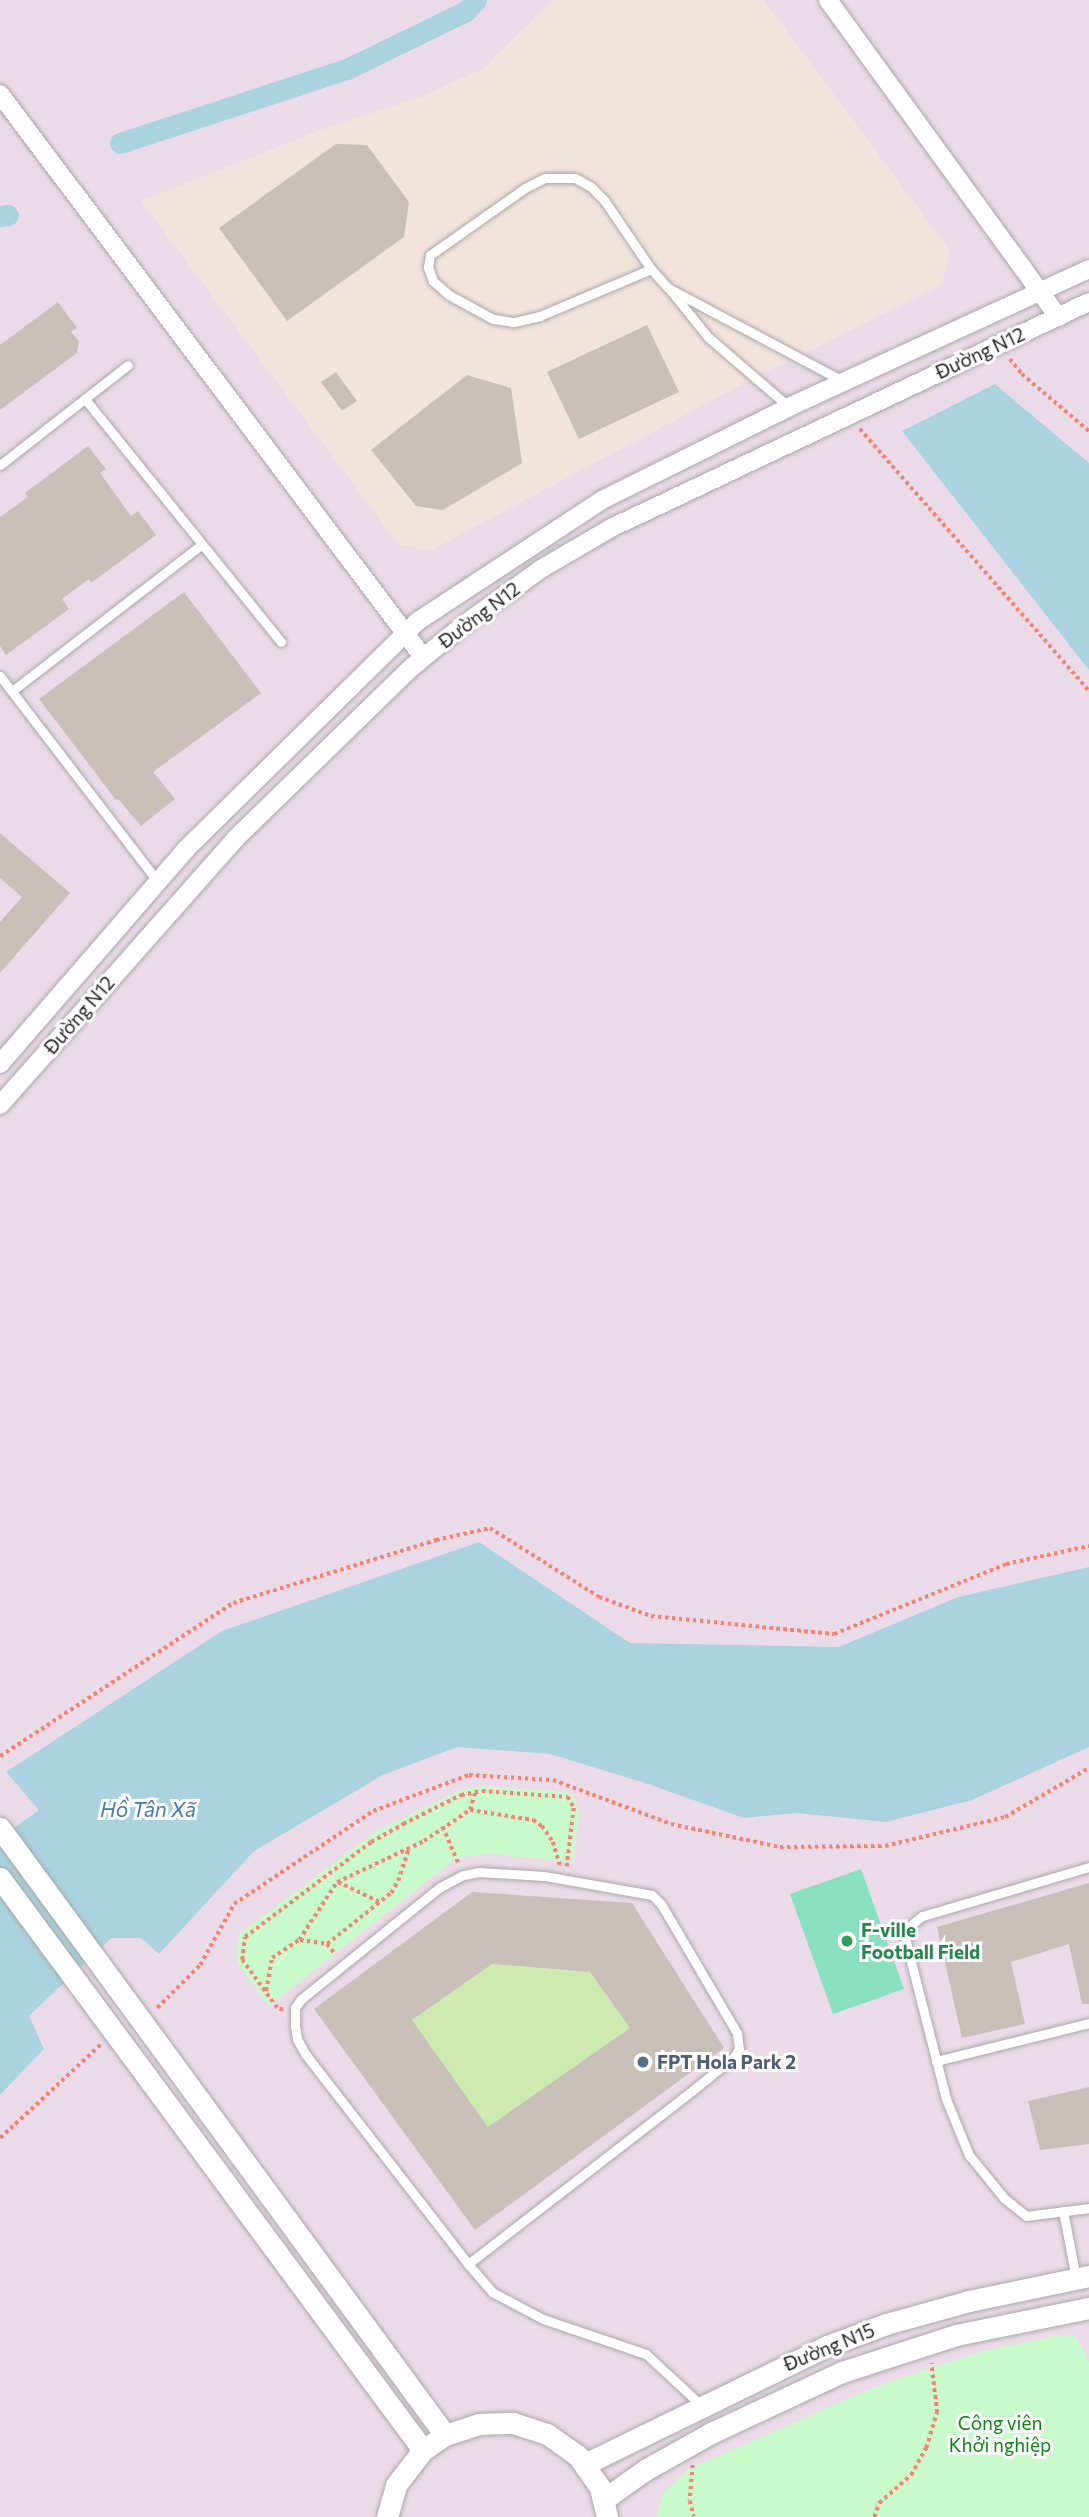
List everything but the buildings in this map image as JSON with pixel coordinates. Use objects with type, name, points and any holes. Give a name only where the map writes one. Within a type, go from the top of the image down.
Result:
[{"type":"street","points":[[828,0],[1058,317]]},
{"type":"street","points":[[0,94],[423,657]]},
{"type":"street","name":"Đường N12","points":[[0,1064],[187,849],[405,633],[471,583],[602,500],[789,407],[1089,269]]},
{"type":"street","name":"Đường N12","points":[[0,1105],[235,839],[423,657],[541,569],[613,527],[1089,302]]},
{"type":"street","points":[[0,1828],[444,2435]]},
{"type":"street","points":[[0,1878],[423,2450]]},
{"type":"street","name":"Đường N15","points":[[585,2464],[780,2367],[886,2324],[969,2301],[1083,2278]]},
{"type":"street","name":"Đường N15","points":[[605,2509],[645,2470],[781,2398],[842,2372],[956,2335],[1089,2308]]},
{"type":"street","points":[[387,2517],[396,2486],[423,2450],[444,2435],[478,2424],[513,2423],[547,2434],[585,2464],[605,2509]]},
{"type":"lane","points":[[650,269],[540,316],[513,322],[494,319],[449,295],[433,281],[428,267],[430,255],[525,188],[545,178],[575,178],[592,187],[604,200],[650,269],[708,337],[789,407]]},
{"type":"lane","points":[[668,288],[846,383]]},
{"type":"lane","points":[[0,465],[128,365]]},
{"type":"lane","points":[[85,399],[281,642]]},
{"type":"lane","points":[[12,691],[202,544]]},
{"type":"lane","points":[[0,676],[158,883]]},
{"type":"lane","points":[[1089,1867],[922,1916],[907,1928],[905,1938],[936,2061],[958,2132],[969,2155],[1016,2211],[1026,2216],[1089,2207]]},
{"type":"lane","points":[[468,2264],[693,2090],[734,2057],[739,2049],[737,2033],[661,1904],[652,1895],[565,1880],[502,1873],[463,1875],[440,1887],[301,1999],[295,2015],[297,2039],[306,2055],[468,2264],[492,2292],[543,2319],[646,2354],[702,2406]]},
{"type":"lane","points":[[936,2061],[1089,2023]]},
{"type":"lane","points":[[1063,2211],[1083,2278]]},
{"type":"path","points":[[998,344],[1022,374],[1089,431]]},
{"type":"path","points":[[849,416],[1089,691]]},
{"type":"path","points":[[0,1756],[233,1603],[436,1540],[490,1528],[600,1597],[651,1616],[834,1634],[1006,1564],[1089,1546]]},
{"type":"path","points":[[140,2021],[200,1965],[234,1904],[373,1811],[469,1775],[554,1780],[671,1824],[780,1847],[872,1847],[1005,1817],[1089,1768]]},
{"type":"path","points":[[266,1993],[272,1958],[299,1940],[337,1882],[408,1849],[443,1828],[470,1810],[475,1792]]},
{"type":"path","points":[[295,2015],[277,2008],[242,1960],[245,1937],[371,1842],[461,1795],[475,1792],[568,1797],[574,1808],[565,1880]]},
{"type":"path","points":[[470,1810],[533,1820],[542,1826],[553,1842],[565,1880]]},
{"type":"path","points":[[443,1828],[463,1875]]},
{"type":"path","points":[[327,1944],[380,1902],[398,1881],[408,1849]]},
{"type":"path","points":[[337,1882],[380,1902]]},
{"type":"path","points":[[299,1940],[327,1944],[344,1964]]},
{"type":"path","points":[[0,2138],[114,2032]]},
{"type":"path","points":[[874,2517],[880,2503],[911,2475],[930,2436],[937,2413],[929,2344]]},
{"type":"path","points":[[694,2517],[690,2501],[695,2442]]},
{"type":"shaded area","points":[[0,0],[1089,0],[1089,2517],[0,2517]]},
{"type":"shaded area","points":[[553,0],[764,0],[950,251],[942,284],[739,386],[430,551],[398,544],[141,201],[323,129],[423,96],[484,68]]},
{"type":"green space","points":[[480,1786],[568,1792],[575,1798],[579,1813],[573,1862],[491,1854],[464,1857],[450,1863],[269,2006],[237,1963],[237,1939],[243,1931],[377,1831],[463,1789]]},
{"type":"green space","name":"F-ville Football Field","points":[[861,1869],[904,1989],[833,2014],[790,1894]]},
{"type":"green space","points":[[492,1964],[590,1972],[630,2028],[488,2127],[412,2020]]},
{"type":"green space","name":"Công viên Khởi nghiệp","points":[[1060,2335],[1076,2337],[1089,2362],[1089,2517],[656,2517],[663,2493],[689,2469],[877,2386],[983,2351]]},
{"type":"water","points":[[995,384],[1089,463],[1089,670],[902,431]]},
{"type":"water","name":"Hồ Tân Xã","points":[[479,1542],[630,1643],[839,1647],[958,1597],[1089,1567],[1089,1747],[972,1800],[886,1822],[797,1813],[744,1818],[645,1783],[550,1754],[457,1747],[383,1775],[254,1851],[159,1954],[141,1938],[111,1938],[29,2016],[44,2049],[0,2095],[0,1838],[39,1810],[6,1772],[222,1631]]},
{"type":"waterway","points":[[120,143],[347,69],[466,11],[476,0]]},
{"type":"waterway","points":[[0,216],[8,215]]},
{"type":"place","name":"F-ville Football Field","points":[[847,1941]]},
{"type":"place","name":"FPT Hola Park 2","points":[[643,2062]]}]
